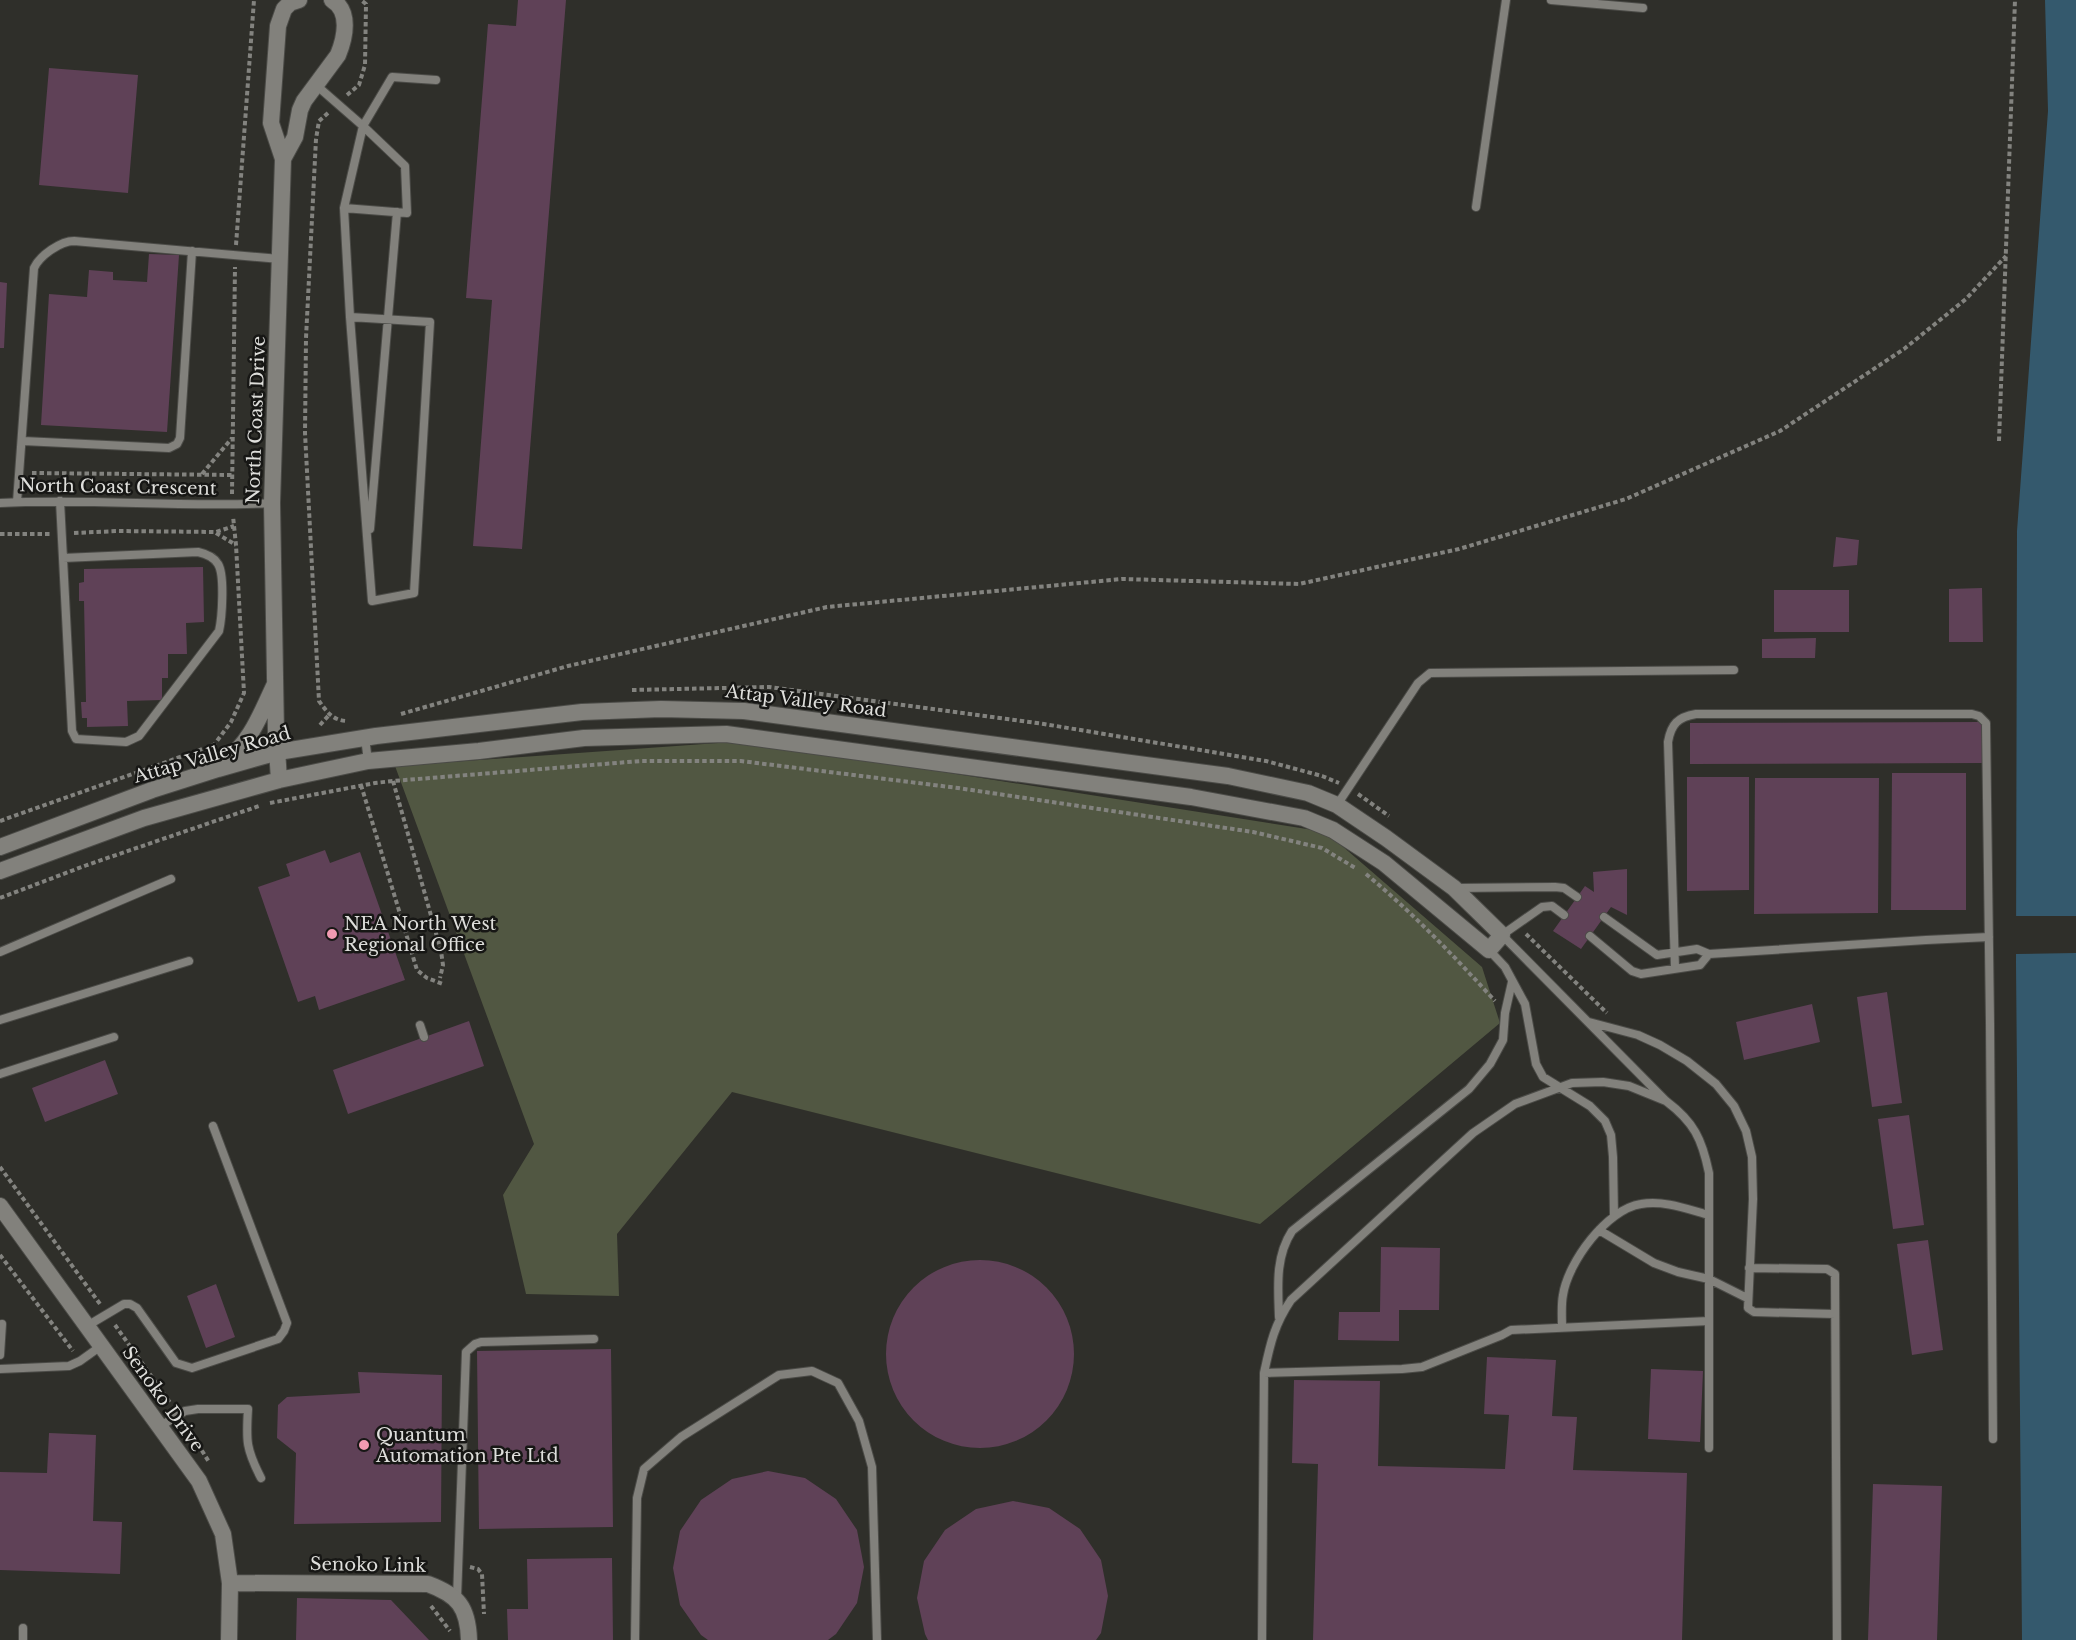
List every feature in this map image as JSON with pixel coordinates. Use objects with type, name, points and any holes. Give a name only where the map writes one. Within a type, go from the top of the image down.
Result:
[{"type":"street","name":"North Coast Drive","points":[[283,159],[296,137],[300,110],[338,55],[341,47],[345,20],[342,9],[332,0]]},
{"type":"street","name":"North Coast Drive","points":[[279,780],[272,503],[283,159],[271,123],[278,26],[284,9],[293,1]]},
{"type":"street","name":"North Coast Drive","points":[[218,769],[240,750],[276,683]]},
{"type":"street","name":"Attap Valley Road","points":[[0,847],[152,790],[278,752],[365,738],[582,712],[661,709],[744,711],[1228,776],[1308,793],[1336,805],[1454,888],[1502,935]]},
{"type":"street","points":[[582,712],[584,738]]},
{"type":"street","points":[[0,871],[144,818],[279,780],[368,761],[479,752],[584,738],[726,734],[1191,797],[1304,818],[1333,830],[1384,863],[1489,950],[1502,935]]},
{"type":"street","name":"Senoko Drive","points":[[0,1206],[199,1481],[223,1534],[230,1582],[229,1640]]},
{"type":"street","name":"Senoko Link","points":[[230,1582],[428,1584],[457,1598]]},
{"type":"street","points":[[457,1598],[469,1623],[469,1640]]},
{"type":"lane","points":[[1476,207],[1506,0]]},
{"type":"lane","points":[[1551,0],[1643,8]]},
{"type":"lane","points":[[350,316],[430,322],[414,593],[372,601],[350,316],[344,208],[363,126],[392,77],[436,80]]},
{"type":"lane","points":[[316,85],[405,166],[407,213],[344,208]]},
{"type":"lane","points":[[368,552],[398,212]]},
{"type":"lane","points":[[17,502],[34,268],[40,258],[69,241],[280,259]]},
{"type":"lane","points":[[23,441],[169,448],[177,444],[180,438],[192,251]]},
{"type":"lane","points":[[60,501],[72,731],[76,739],[126,742],[133,740],[139,736],[219,631],[222,620],[221,570],[217,562],[208,554],[198,552],[63,558]]},
{"type":"lane","name":"North Coast Crescent","points":[[0,503],[60,501],[232,505],[272,503]]},
{"type":"lane","points":[[1336,805],[1418,683],[1430,673],[1734,670]]},
{"type":"lane","points":[[1675,968],[1668,742],[1676,721],[1696,714],[1972,714],[1979,716],[1986,723],[1993,1439]]},
{"type":"lane","points":[[365,738],[368,761]]},
{"type":"lane","points":[[0,952],[171,879]]},
{"type":"lane","points":[[1454,888],[1555,886],[1564,888],[1577,897]]},
{"type":"lane","points":[[1564,915],[1552,906],[1545,906],[1502,935],[1666,1101],[1680,1111],[1693,1125],[1704,1148],[1709,1173],[1709,1448]]},
{"type":"lane","points":[[1604,917],[1657,955],[1697,948],[1709,954],[1989,937]]},
{"type":"lane","points":[[1590,936],[1636,973],[1641,974],[1700,965],[1709,954]]},
{"type":"lane","points":[[1489,950],[1505,967],[1525,1004],[1536,1064],[1543,1077],[1590,1106],[1605,1121],[1611,1135],[1614,1216]]},
{"type":"lane","points":[[0,1020],[189,961]]},
{"type":"lane","points":[[1279,1317],[1278,1281],[1283,1244],[1292,1231],[1469,1089],[1490,1064],[1503,1040],[1505,1013],[1512,982]]},
{"type":"lane","points":[[1588,1022],[1627,1032],[1660,1045],[1687,1061],[1716,1084],[1734,1106],[1746,1131],[1752,1157],[1753,1199],[1748,1308],[1754,1312],[1834,1314]]},
{"type":"lane","points":[[420,1025],[424,1037]]},
{"type":"lane","points":[[0,1074],[114,1037]]},
{"type":"lane","points":[[1262,1640],[1264,1373],[1272,1333],[1279,1317],[1291,1300],[1473,1133],[1515,1104],[1572,1083],[1603,1082],[1629,1086],[1666,1101]]},
{"type":"lane","points":[[86,1327],[124,1304],[130,1304],[137,1308],[176,1363],[192,1368],[278,1339],[284,1331],[287,1323],[213,1126]]},
{"type":"lane","points":[[1562,1327],[1563,1294],[1570,1273],[1591,1238],[1614,1216],[1640,1204],[1669,1204],[1709,1215]]},
{"type":"lane","points":[[1599,1230],[1653,1263],[1709,1279],[1747,1298]]},
{"type":"lane","points":[[1749,1268],[1832,1270],[1835,1274],[1837,1640]]},
{"type":"lane","points":[[1264,1373],[1422,1366],[1511,1330],[1709,1322]]},
{"type":"lane","points":[[0,1355],[2,1324]]},
{"type":"lane","points":[[457,1598],[466,1352],[474,1344],[481,1342],[594,1339]]},
{"type":"lane","points":[[0,1369],[69,1366],[101,1346]]},
{"type":"lane","points":[[635,1640],[637,1498],[644,1469],[681,1437],[779,1375],[812,1371],[838,1383],[859,1421],[873,1467],[877,1640]]},
{"type":"lane","points":[[159,1427],[185,1411],[248,1409],[246,1438],[249,1454],[261,1478]]},
{"type":"lane","points":[[23,1628],[23,1640]]},
{"type":"path","points":[[0,821],[214,745],[231,722],[244,693],[232,475],[236,255],[254,0]]},
{"type":"path","points":[[350,721],[339,721],[330,715],[319,701],[305,433],[306,338],[316,139],[319,121],[359,85],[365,66],[366,4],[361,0]]},
{"type":"path","points":[[1999,441],[2015,0]]},
{"type":"path","points":[[398,714],[568,666],[827,607],[1122,579],[1299,584],[1459,549],[1626,499],[1780,431],[1904,350],[1966,299],[2006,256]]},
{"type":"path","points":[[201,474],[233,438]]},
{"type":"path","points":[[20,473],[232,475]]},
{"type":"path","points":[[0,534],[118,531],[216,532],[234,526]]},
{"type":"path","points":[[216,532],[237,545]]},
{"type":"path","points":[[627,691],[780,688],[1044,724],[1266,761],[1322,776],[1348,787],[1396,821]]},
{"type":"path","points":[[320,724],[330,715]]},
{"type":"path","points":[[401,720],[411,718]]},
{"type":"path","points":[[0,898],[87,865],[266,804],[361,785],[641,761],[741,760],[958,788],[1253,832],[1322,848],[1365,874],[1415,916],[1505,1013]]},
{"type":"path","points":[[393,781],[441,951],[443,965],[440,978]]},
{"type":"path","points":[[361,785],[417,970],[427,978],[443,984]]},
{"type":"path","points":[[1516,925],[1627,1032]]},
{"type":"path","points":[[0,1255],[80,1361]]},
{"type":"green space","points":[[746,741],[1326,832],[1482,967],[1500,1023],[1260,1224],[732,1092],[617,1234],[619,1296],[526,1294],[503,1195],[534,1144],[395,766]]},
{"type":"water","points":[[2045,0],[2076,0],[2076,1640],[2022,1640],[2016,963],[2017,531],[2048,111]]},
{"type":"pier","points":[[2016,916],[2076,916],[2076,953],[2016,954]]},
{"type":"building","points":[[518,0],[566,0],[522,549],[473,546],[492,300],[466,298],[488,24],[516,26]]},
{"type":"building","points":[[49,68],[138,75],[128,193],[39,185]]},
{"type":"building","points":[[149,254],[179,255],[167,432],[41,425],[49,294],[87,297],[89,270],[113,272],[113,280],[147,282]]},
{"type":"building","points":[[0,282],[7,283],[4,348],[0,348]]},
{"type":"building","points":[[1836,537],[1859,540],[1857,565],[1833,567]]},
{"type":"building","points":[[203,567],[204,622],[186,623],[187,654],[168,654],[168,678],[162,678],[162,700],[127,701],[128,726],[87,727],[87,718],[82,718],[81,702],[86,702],[84,601],[79,601],[79,583],[84,582],[84,569]]},
{"type":"building","points":[[1982,588],[1983,642],[1949,642],[1949,589]]},
{"type":"building","points":[[1774,590],[1849,590],[1849,632],[1774,632]]},
{"type":"building","points":[[1816,638],[1815,658],[1762,658],[1762,639]]},
{"type":"building","points":[[1982,722],[1982,763],[1690,764],[1690,723]]},
{"type":"building","points":[[1892,773],[1966,773],[1966,910],[1891,910]]},
{"type":"building","points":[[1687,777],[1749,777],[1749,890],[1687,891]]},
{"type":"building","points":[[1755,778],[1879,778],[1878,913],[1754,914]]},
{"type":"building","name":"NEA North West Regional Office","points":[[325,850],[330,863],[360,852],[405,980],[319,1010],[315,996],[298,1002],[258,887],[290,876],[286,864]]},
{"type":"building","points":[[1627,869],[1627,915],[1611,907],[1581,949],[1553,931],[1585,886],[1594,892],[1593,872]]},
{"type":"building","points":[[1887,992],[1902,1103],[1872,1107],[1857,997]]},
{"type":"building","points":[[1812,1004],[1820,1042],[1744,1060],[1736,1022]]},
{"type":"building","points":[[469,1021],[484,1066],[348,1114],[333,1070]]},
{"type":"building","points":[[105,1060],[118,1094],[45,1122],[32,1088]]},
{"type":"building","points":[[1909,1115],[1924,1225],[1893,1229],[1878,1119]]},
{"type":"building","points":[[1928,1240],[1943,1350],[1912,1355],[1897,1244]]},
{"type":"building","points":[[1381,1247],[1440,1248],[1439,1310],[1399,1310],[1399,1341],[1338,1340],[1339,1312],[1380,1312]]},
{"type":"building","points":[[989,1260],[1016,1267],[1047,1287],[1067,1318],[1073,1336],[1073,1372],[1067,1390],[1047,1421],[1016,1441],[998,1447],[971,1448],[936,1437],[920,1427],[907,1414],[893,1390],[887,1372],[886,1345],[897,1310],[907,1294],[920,1281],[944,1267],[962,1261]]},
{"type":"building","points":[[216,1284],[235,1337],[206,1348],[187,1296]]},
{"type":"building","points":[[611,1349],[613,1527],[479,1529],[477,1351]]},
{"type":"building","points":[[1487,1357],[1556,1360],[1552,1416],[1577,1417],[1573,1470],[1687,1473],[1682,1640],[1313,1640],[1318,1464],[1292,1463],[1294,1380],[1380,1381],[1378,1466],[1505,1469],[1509,1415],[1484,1414]]},
{"type":"building","points":[[1651,1369],[1703,1371],[1700,1442],[1648,1439]]},
{"type":"building","name":"Quantum Automation Pte Ltd","points":[[358,1372],[442,1375],[441,1522],[294,1524],[296,1453],[277,1438],[278,1405],[287,1397],[360,1393]]},
{"type":"building","points":[[49,1433],[96,1435],[93,1521],[122,1522],[120,1574],[0,1570],[0,1472],[47,1473]]},
{"type":"building","points":[[768,1471],[805,1478],[836,1499],[857,1530],[864,1567],[857,1603],[836,1634],[828,1640],[708,1640],[701,1635],[680,1605],[673,1568],[680,1531],[701,1500],[732,1479]]},
{"type":"building","points":[[1873,1484],[1942,1486],[1937,1640],[1868,1640]]},
{"type":"building","points":[[1013,1501],[1049,1508],[1080,1529],[1101,1560],[1108,1596],[1101,1633],[1096,1640],[928,1640],[917,1598],[924,1561],[945,1530],[976,1509]]},
{"type":"building","points":[[612,1558],[613,1640],[508,1640],[507,1609],[528,1609],[527,1559]]},
{"type":"building","points":[[297,1598],[391,1600],[429,1640],[296,1640]]},
{"type":"place","name":"NEA North West Regional Office","points":[[332,934]]},
{"type":"place","name":"Quantum Automation Pte Ltd","points":[[364,1445]]}]
